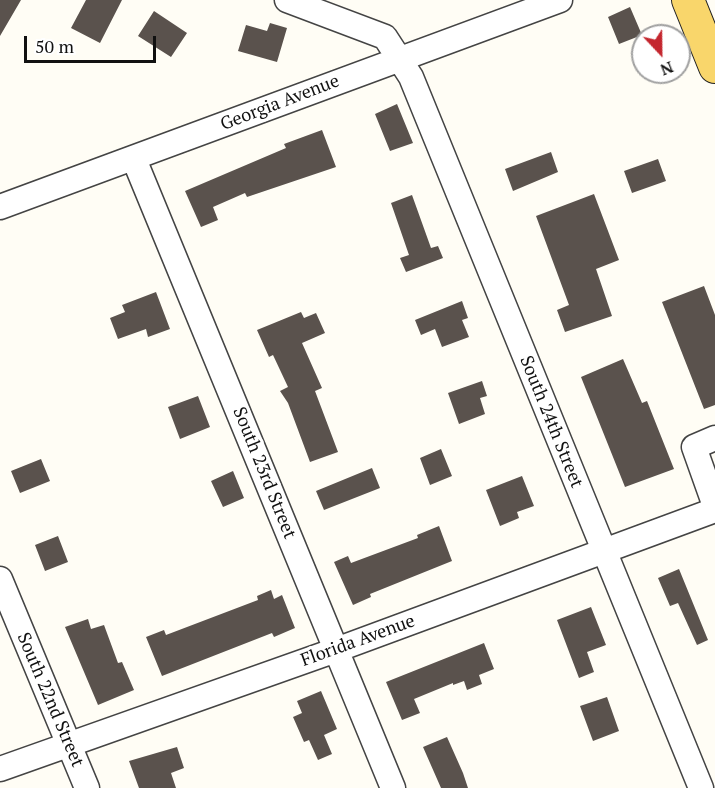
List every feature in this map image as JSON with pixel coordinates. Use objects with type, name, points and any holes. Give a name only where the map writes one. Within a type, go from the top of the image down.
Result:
[{"type":"main road","points":[[688,0],[715,68]]},
{"type":"street","name":"South 24th Street","points":[[288,0],[385,37],[411,77],[701,788]]},
{"type":"street","name":"Georgia Avenue","points":[[0,207],[560,0]]},
{"type":"street","name":"South 23rd Street","points":[[134,159],[393,788]]},
{"type":"street","points":[[715,438],[694,447],[715,508]]},
{"type":"street","name":"Florida Avenue","points":[[0,769],[336,650],[715,508]]},
{"type":"street","name":"South 22nd Street","points":[[0,579],[87,788]]},
{"type":"building","points":[[0,0],[21,0],[0,36]]},
{"type":"building","points":[[86,0],[122,0],[100,43],[71,28]]},
{"type":"building","points":[[630,7],[637,24],[631,24],[631,39],[619,44],[608,17]]},
{"type":"building","points":[[154,11],[187,33],[171,57],[138,36]]},
{"type":"building","points":[[270,23],[287,28],[277,62],[238,51],[246,25],[267,31]]},
{"type":"building","points":[[397,104],[413,143],[390,151],[375,114]]},
{"type":"building","points":[[322,130],[336,167],[247,197],[245,193],[213,207],[218,220],[201,227],[185,191],[286,148],[284,144]]},
{"type":"building","points":[[551,152],[558,172],[513,191],[505,169]]},
{"type":"building","points":[[658,159],[666,181],[632,193],[624,171]]},
{"type":"building","points":[[594,194],[619,260],[596,269],[612,316],[565,332],[557,310],[569,305],[536,216]]},
{"type":"building","points":[[412,195],[431,248],[438,246],[443,258],[406,272],[400,258],[409,255],[391,203]]},
{"type":"building","points":[[704,286],[715,315],[715,405],[704,409],[662,302]]},
{"type":"building","points":[[156,292],[170,329],[148,337],[146,329],[118,339],[110,318],[125,312],[122,305]]},
{"type":"building","points":[[462,301],[468,318],[462,320],[469,337],[442,347],[435,329],[421,335],[415,320]]},
{"type":"building","points":[[301,312],[304,318],[316,313],[325,333],[302,343],[322,388],[315,391],[338,452],[310,462],[288,403],[280,391],[288,387],[273,355],[269,357],[257,330]]},
{"type":"building","points":[[623,359],[642,403],[647,401],[674,469],[625,487],[581,377]]},
{"type":"building","points":[[482,381],[487,396],[480,398],[485,414],[459,424],[448,393]]},
{"type":"building","points":[[198,396],[210,427],[180,439],[168,407]]},
{"type":"building","points":[[441,449],[452,476],[430,485],[420,458]]},
{"type":"building","points":[[41,459],[50,481],[20,493],[11,471]]},
{"type":"building","points":[[372,468],[380,488],[324,510],[316,491]]},
{"type":"building","points":[[233,471],[244,498],[223,507],[211,481]]},
{"type":"building","points":[[522,476],[534,506],[517,512],[519,518],[500,526],[486,490]]},
{"type":"building","points":[[439,526],[452,561],[370,594],[371,597],[353,605],[334,562],[348,556],[351,563],[418,538],[417,535]]},
{"type":"building","points":[[58,536],[68,562],[45,571],[35,545]]},
{"type":"building","points":[[679,569],[708,640],[697,645],[678,603],[670,606],[658,578]]},
{"type":"building","points":[[271,590],[274,599],[282,595],[295,628],[274,637],[272,633],[162,676],[146,637],[164,630],[166,635],[258,600],[257,596]]},
{"type":"building","points":[[591,607],[606,645],[587,652],[594,672],[579,678],[557,620]]},
{"type":"building","points":[[88,619],[91,629],[104,625],[118,663],[122,662],[134,690],[98,705],[65,627]]},
{"type":"building","points":[[484,643],[494,669],[479,675],[482,684],[467,690],[464,681],[453,685],[453,683],[414,699],[420,713],[402,720],[386,682]]},
{"type":"building","points":[[321,691],[337,729],[324,735],[332,754],[318,760],[309,740],[304,742],[293,717],[302,713],[297,701]]},
{"type":"building","points":[[607,697],[619,731],[593,741],[580,706]]},
{"type":"building","points":[[447,737],[468,788],[441,788],[423,747]]},
{"type":"building","points":[[177,747],[184,768],[171,773],[176,788],[139,788],[129,761]]}]
